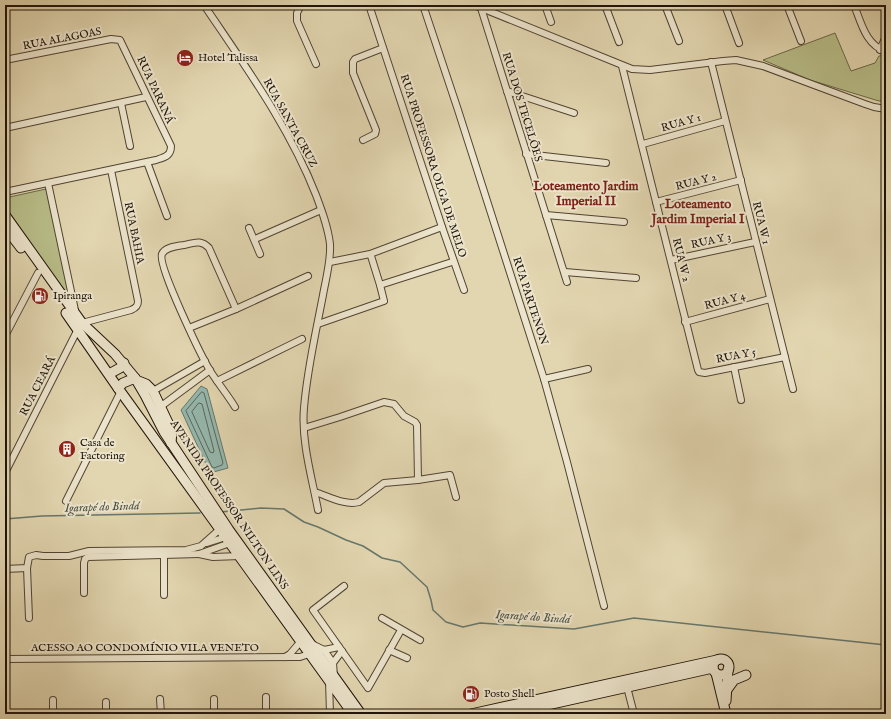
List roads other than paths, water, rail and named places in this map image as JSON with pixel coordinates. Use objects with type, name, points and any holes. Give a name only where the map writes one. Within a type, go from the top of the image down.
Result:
[{"type":"main road","name":"AVENIDA PROFESSOR NILTON LINS","points":[[5,215],[79,323],[109,374],[210,507]]},
{"type":"main road","name":"AVENIDA PROFESSOR NILTON LINS","points":[[5,227],[38,272],[79,323],[124,363],[136,379],[217,518],[311,644],[353,714]]},
{"type":"main road","points":[[109,374],[120,368],[124,363]]},
{"type":"main road","points":[[120,389],[123,383],[136,379],[146,384],[153,392],[172,430],[172,443]]},
{"type":"main road","name":"AVENIDA PROFESSOR NILTON LINS","points":[[217,518],[220,529],[309,654],[361,714]]},
{"type":"main road","points":[[507,714],[544,710],[627,687],[715,667],[722,659],[728,664],[726,711]]},
{"type":"main road","points":[[715,667],[722,674],[728,669]]},
{"type":"main road","points":[[715,667],[726,711]]},
{"type":"main road","points":[[471,714],[715,667]]},
{"type":"main road","points":[[726,691],[734,680],[746,675]]},
{"type":"street","name":"RUA SANTA CRUZ","points":[[204,5],[257,84],[290,139],[307,173],[328,231],[330,262],[304,408],[304,428],[318,510]]},
{"type":"street","points":[[301,5],[297,13],[297,21],[316,64]]},
{"type":"street","name":"RUA PROFESSORA OLGA DE MELO","points":[[368,5],[464,290]]},
{"type":"street","name":"RUA PARTENON","points":[[423,5],[461,117],[544,379],[604,606]]},
{"type":"street","points":[[545,5],[551,22]]},
{"type":"street","points":[[605,5],[619,42]]},
{"type":"street","points":[[665,5],[679,41]]},
{"type":"street","points":[[725,5],[740,43]]},
{"type":"street","points":[[787,5],[801,41]]},
{"type":"street","points":[[854,5],[866,34],[871,42],[883,50],[886,36]]},
{"type":"street","points":[[478,6],[622,66],[640,71],[711,62],[736,60],[747,61],[865,104],[886,109]]},
{"type":"street","name":"RUA DOS TECELÕES","points":[[478,6],[507,90],[567,282]]},
{"type":"street","name":"RUA ALAGOAS","points":[[5,60],[111,39],[116,39],[122,42]]},
{"type":"street","name":"RUA PARANÁ","points":[[122,42],[146,97],[171,146],[171,153],[168,156],[147,162]]},
{"type":"street","points":[[363,140],[374,135],[376,132],[353,74],[353,62],[355,59],[383,48]]},
{"type":"street","name":"RUA W 1","points":[[711,62],[793,389]]},
{"type":"street","name":"RUA W 2","points":[[622,66],[643,144],[696,365]]},
{"type":"street","points":[[507,90],[574,113]]},
{"type":"street","points":[[5,128],[146,97]]},
{"type":"street","points":[[121,102],[130,146]]},
{"type":"street","name":"RUA Y 1","points":[[643,144],[725,121]]},
{"type":"street","points":[[526,154],[606,163]]},
{"type":"street","points":[[5,192],[147,162],[168,216]]},
{"type":"street","name":"RUA BAHIA","points":[[79,323],[135,308],[138,301],[111,170]]},
{"type":"street","name":"RUA Y 2","points":[[656,202],[741,180]]},
{"type":"street","points":[[48,183],[79,323]]},
{"type":"street","points":[[254,239],[321,210]]},
{"type":"street","points":[[546,215],[624,222]]},
{"type":"street","points":[[330,262],[370,254],[442,227]]},
{"type":"street","points":[[249,228],[260,254]]},
{"type":"street","points":[[235,407],[205,361],[164,272],[161,260],[165,250],[175,246],[199,242],[206,244],[236,308]]},
{"type":"street","name":"RUA Y 3","points":[[671,260],[756,242]]},
{"type":"street","points":[[318,324],[384,300],[371,256]]},
{"type":"street","points":[[380,285],[452,262]]},
{"type":"street","points":[[5,336],[38,272]]},
{"type":"street","points":[[565,272],[636,278]]},
{"type":"street","points":[[189,328],[308,276]]},
{"type":"street","name":"RUA Y 4","points":[[686,322],[770,299]]},
{"type":"street","name":"RUA CEARÁ","points":[[5,473],[79,323]]},
{"type":"street","points":[[217,381],[302,339]]},
{"type":"street","name":"RUA Y 5","points":[[696,365],[702,373],[785,357]]},
{"type":"street","points":[[153,392],[205,361]]},
{"type":"street","points":[[734,367],[741,400]]},
{"type":"street","points":[[544,379],[588,369]]},
{"type":"street","points":[[160,407],[210,370]]},
{"type":"street","points":[[178,393],[181,383],[180,377]]},
{"type":"street","points":[[66,501],[120,389]]},
{"type":"street","points":[[304,428],[340,418],[384,402],[394,404],[404,416],[415,422],[417,425],[418,480]]},
{"type":"street","points":[[315,492],[345,502],[355,503],[359,502],[384,483],[450,475],[456,497]]},
{"type":"street","points":[[205,543],[220,529]]},
{"type":"street","points":[[29,618],[27,568],[29,557],[36,555],[69,556],[89,551],[176,551],[194,548],[205,543],[228,540]]},
{"type":"street","points":[[199,554],[228,540]]},
{"type":"street","points":[[84,593],[84,563],[85,559],[88,557],[199,554],[213,557],[240,556]]},
{"type":"street","points":[[164,556],[164,595]]},
{"type":"street","points":[[5,569],[27,568]]},
{"type":"street","points":[[344,586],[313,610],[368,688],[401,630]]},
{"type":"street","points":[[382,618],[420,640]]},
{"type":"street","points":[[285,657],[290,654],[301,641]]},
{"type":"street","points":[[311,644],[324,650],[340,649]]},
{"type":"street","points":[[330,714],[333,663],[340,649]]},
{"type":"street","points":[[324,650],[333,663]]},
{"type":"street","points":[[389,650],[407,658]]},
{"type":"street","name":"ACESSO AO CONDOMÍNIO VILA VENETO","points":[[5,659],[300,657],[309,654]]},
{"type":"street","points":[[627,687],[634,714]]},
{"type":"street","points":[[266,697],[266,714]]},
{"type":"street","points":[[160,699],[161,714]]},
{"type":"street","points":[[214,699],[214,714]]},
{"type":"street","points":[[53,700],[53,714]]},
{"type":"street","points":[[106,702],[106,714]]},
{"type":"water","points":[[201,386],[207,389],[228,468],[210,473],[181,410]]},
{"type":"waterway","name":"Igarapé do Bindá","points":[[221,512],[261,508],[284,509],[304,522],[363,546],[382,558],[400,562],[427,587],[433,610],[446,622],[463,627],[480,623],[574,629],[634,618],[886,645]]},
{"type":"waterway","name":"Igarapé do Bindá","points":[[5,519],[42,516],[200,513]]},
{"type":"place","name":"Hotel Talissa","points":[[185,58]]},
{"type":"place","name":"Ipiranga","points":[[40,296]]},
{"type":"place","name":"Casa de Factoring","points":[[67,449]]},
{"type":"place","name":"Posto Shell","points":[[471,694]]},
{"type":"district","name":"Loteamento Jardim Imperial II","points":[[586,194]]},
{"type":"district","name":"Loteamento Jardim Imperial I","points":[[698,212]]}]
